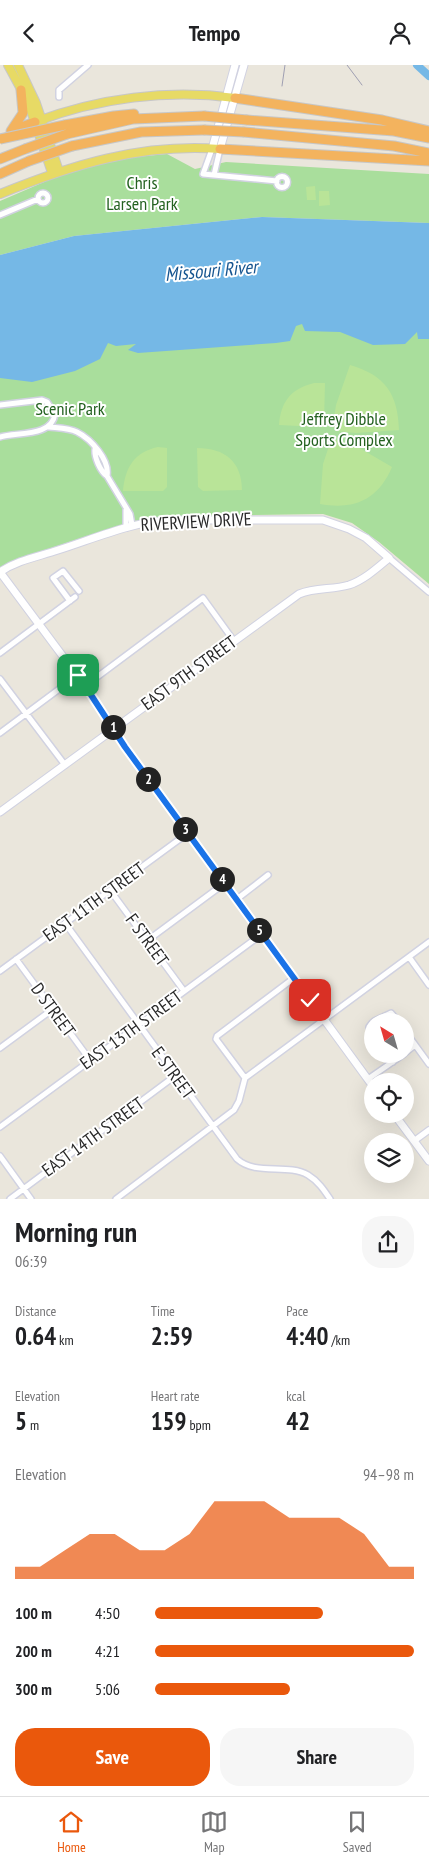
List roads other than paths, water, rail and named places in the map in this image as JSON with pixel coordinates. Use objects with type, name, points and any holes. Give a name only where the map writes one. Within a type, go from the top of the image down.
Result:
[{"type":"highway","points":[[11,131],[23,113],[21,90]]},
{"type":"highway","points":[[230,97],[382,120],[429,131]]},
{"type":"highway","points":[[0,159],[66,130],[114,116],[146,114],[162,117],[204,116],[394,131],[429,138]]},
{"type":"highway","points":[[0,138],[11,131],[38,120]]},
{"type":"highway","points":[[0,138],[66,130]]},
{"type":"highway","points":[[0,174],[72,145],[141,131],[204,130],[244,132],[394,146],[429,153]]},
{"type":"highway","points":[[216,149],[429,161]]},
{"type":"main road","points":[[8,65],[38,120]]},
{"type":"main road","points":[[18,65],[56,172]]},
{"type":"main road","points":[[0,194],[56,172],[99,159],[145,150],[192,147],[216,149],[230,97],[235,65]]},
{"type":"main road","points":[[230,97],[244,65]]},
{"type":"main road","points":[[38,120],[79,107],[142,97],[192,94],[230,97]]},
{"type":"main road","name":"RIVERVIEW DRIVE","points":[[0,572],[21,561],[129,527],[152,521],[174,520],[323,520],[350,529],[366,537],[389,558]]},
{"type":"main road","name":"EAST 9TH STREET","points":[[0,812],[299,594],[316,588],[350,585],[370,574],[389,558]]},
{"type":"main road","points":[[0,572],[78,675],[188,833],[364,1074]]},
{"type":"main road","points":[[0,583],[12,587]]},
{"type":"main road","points":[[414,1141],[429,1161]]},
{"type":"street","points":[[59,97],[59,90],[66,81],[88,65]]},
{"type":"street","points":[[216,149],[203,174],[276,181]]},
{"type":"street","points":[[214,175],[216,149]]},
{"type":"street","points":[[0,215],[38,199]]},
{"type":"street","points":[[0,405],[35,400],[46,401],[55,414],[49,427]]},
{"type":"street","points":[[0,437],[49,427],[77,432],[99,451],[108,471],[107,476],[126,510],[129,527]]},
{"type":"street","points":[[389,558],[429,592]]},
{"type":"street","points":[[70,601],[53,578],[63,571],[79,591]]},
{"type":"street","points":[[0,653],[76,597]]},
{"type":"street","points":[[85,685],[203,598],[234,641]]},
{"type":"street","points":[[0,733],[78,675]]},
{"type":"street","points":[[0,679],[65,765]]},
{"type":"street","name":"EAST 11TH STREET","points":[[0,971],[188,833]]},
{"type":"street","points":[[237,899],[268,875]]},
{"type":"street","points":[[148,940],[225,883]]},
{"type":"street","name":"F STREET","points":[[110,890],[184,991]]},
{"type":"street","name":"E STREET","points":[[65,923],[212,1126]]},
{"type":"street","name":"EAST 13TH STREET","points":[[0,1127],[262,934]]},
{"type":"street","points":[[116,1199],[234,1110],[239,1101],[244,1078],[429,942]]},
{"type":"street","points":[[409,957],[429,985]]},
{"type":"street","name":"D STREET","points":[[16,959],[90,1060]]},
{"type":"street","points":[[244,1078],[216,1039],[217,1036],[294,978]]},
{"type":"street","points":[[0,1048],[53,1009]]},
{"type":"street","points":[[414,1042],[429,1064]]},
{"type":"street","points":[[380,1073],[392,1063]]},
{"type":"street","name":"EAST 14TH STREET","points":[[10,1199],[175,1076]]},
{"type":"street","points":[[212,1126],[243,1165],[306,1174],[319,1185],[330,1199]]},
{"type":"street","points":[[414,1141],[429,1130]]},
{"type":"street","points":[[0,1157],[31,1199]]},
{"type":"water","name":"Missouri River","points":[[262,217],[429,223],[429,339],[418,339],[417,332],[405,344],[373,345],[340,332],[305,331],[302,324],[296,326],[290,341],[276,343],[138,353],[128,350],[136,344],[116,346],[108,343],[100,359],[75,371],[32,382],[0,378],[0,255],[74,236]]},
{"type":"waterway","points":[[417,65],[429,76]]},
{"type":"railway","points":[[282,86],[285,65]]},
{"type":"railway","points":[[347,65],[362,85]]},
{"type":"park label","name":"Chris Larsen Park","points":[[142,194]]},
{"type":"park label","name":"Scenic Park","points":[[70,409]]},
{"type":"park label","name":"Jeffrey Dibble Sports Complex","points":[[344,430]]}]
